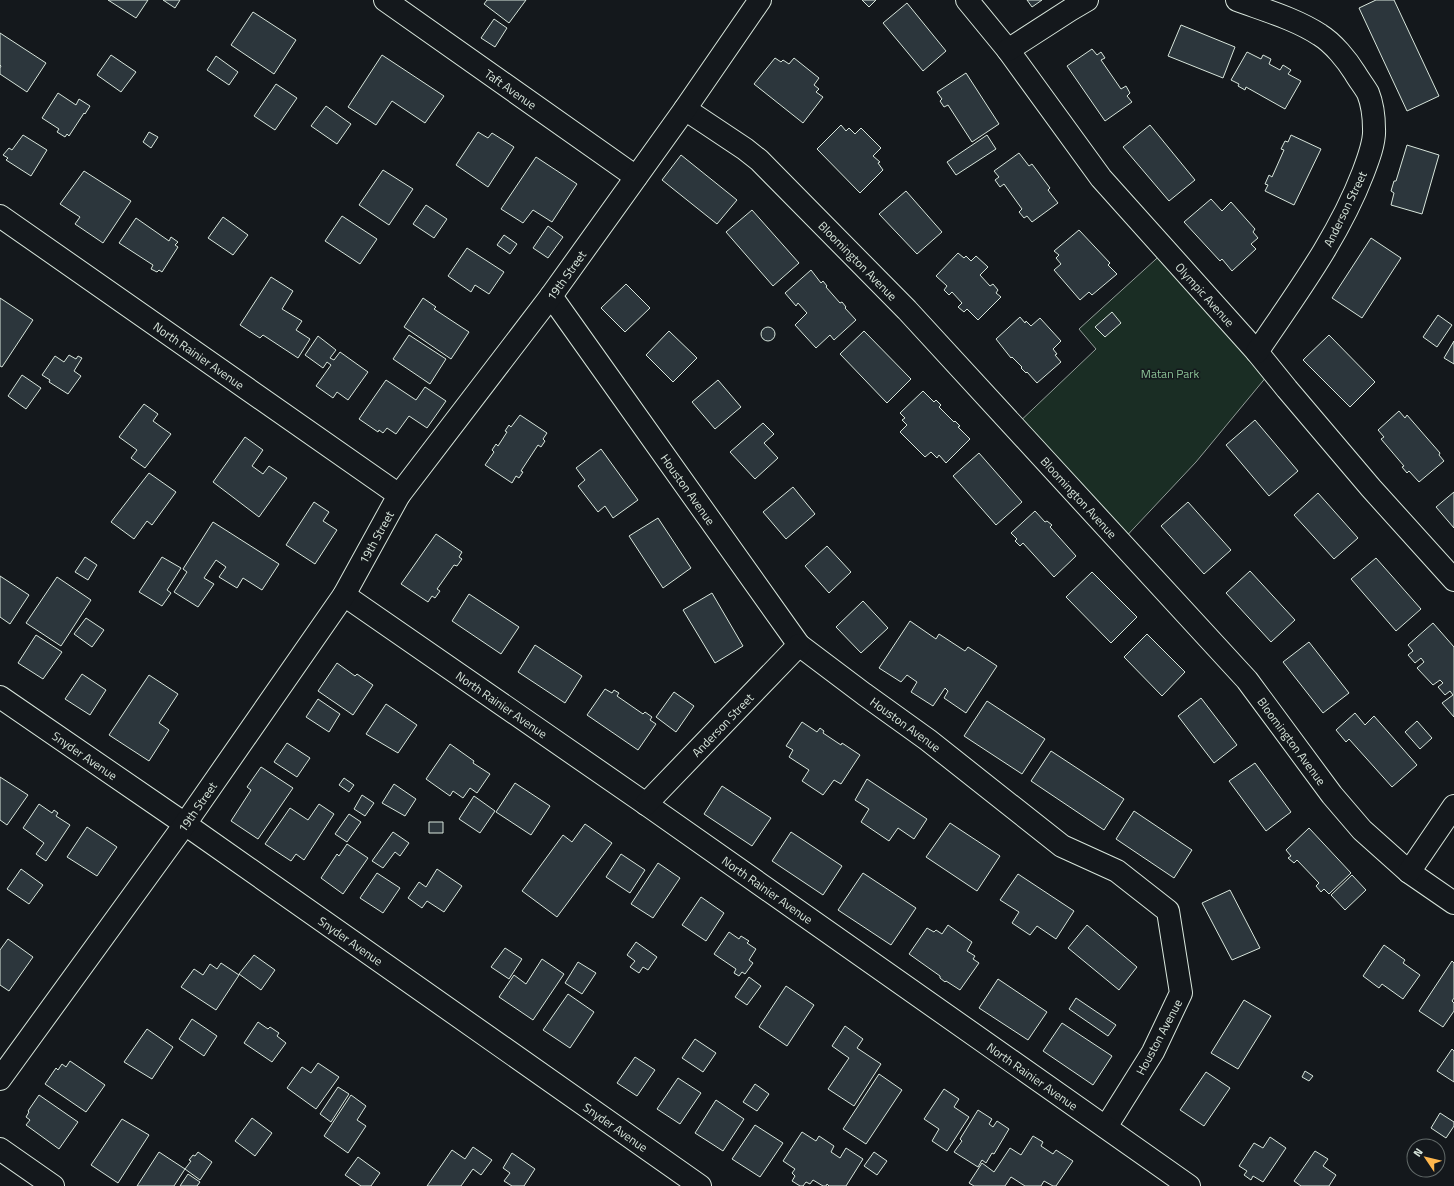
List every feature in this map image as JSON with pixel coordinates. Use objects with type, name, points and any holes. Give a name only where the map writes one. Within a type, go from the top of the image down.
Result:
[{"type":"street","name":"Taft Avenue","points":[[385,0],[636,177]]},
{"type":"street","name":"19th Street","points":[[0,1079],[185,824],[344,595],[399,495],[551,296],[685,109],[760,0]]},
{"type":"street","name":"Olympic Avenue","points":[[967,0],[1008,50],[1101,178],[1257,352],[1287,390],[1366,482],[1454,580]]},
{"type":"street","points":[[1008,50],[1088,0]]},
{"type":"street","name":"Anderson Street","points":[[1237,0],[1273,13],[1321,35],[1351,67],[1368,94],[1374,130],[1368,158],[1356,191],[1338,227],[1316,265],[1257,352]]},
{"type":"street","name":"Bloomington Avenue","points":[[685,109],[759,160],[907,310],[1247,680],[1332,795],[1362,830],[1409,872],[1454,903]]},
{"type":"street","name":"North Rainier Avenue","points":[[0,216],[399,495]]},
{"type":"street","name":"Houston Avenue","points":[[551,296],[799,645],[928,740],[1062,846],[1118,871],[1168,911],[1182,993],[1153,1052],[1106,1127]]},
{"type":"street","name":"North Rainier Avenue","points":[[344,595],[646,804],[1189,1186]]},
{"type":"street","name":"Anderson Street","points":[[646,804],[799,645]]},
{"type":"street","name":"Snyder Avenue","points":[[0,697],[185,824],[700,1186]]},
{"type":"street","points":[[1409,872],[1454,806]]},
{"type":"street","points":[[0,1149],[53,1186]]},
{"type":"green space","name":"Matan Park","points":[[1166,250],[1272,370],[1196,462],[1120,543],[1014,427],[1096,349],[1079,329]]},
{"type":"building","points":[[108,0],[148,0],[136,18]]},
{"type":"building","points":[[163,0],[180,0],[175,8]]},
{"type":"building","points":[[487,0],[526,0],[509,23],[484,4]]},
{"type":"building","points":[[862,0],[876,0],[869,7]]},
{"type":"building","points":[[1027,0],[1042,0],[1032,7]]},
{"type":"building","points":[[1376,0],[1394,0],[1439,96],[1407,111],[1359,8]]},
{"type":"building","points":[[907,3],[946,51],[923,71],[883,23]]},
{"type":"building","points":[[253,12],[296,40],[274,74],[231,45]]},
{"type":"building","points":[[494,19],[507,28],[495,47],[481,38]]},
{"type":"building","points":[[1181,25],[1235,47],[1223,78],[1168,56]]},
{"type":"building","points":[[0,33],[46,63],[27,92],[0,74]]},
{"type":"building","points":[[1092,49],[1097,55],[1101,52],[1105,58],[1101,60],[1121,89],[1126,86],[1130,93],[1127,96],[1132,102],[1105,121],[1067,66]]},
{"type":"building","points":[[1247,52],[1261,59],[1263,55],[1271,59],[1269,64],[1280,70],[1283,65],[1291,70],[1288,74],[1301,81],[1285,109],[1246,87],[1245,90],[1238,86],[1239,84],[1231,80]]},
{"type":"building","points":[[111,55],[136,72],[121,92],[97,75]]},
{"type":"building","points":[[382,55],[444,96],[425,123],[392,101],[376,125],[348,107]]},
{"type":"building","points":[[216,56],[238,72],[229,85],[207,70]]},
{"type":"building","points":[[775,58],[781,62],[783,60],[789,64],[794,58],[819,78],[814,85],[819,89],[816,92],[823,97],[803,123],[754,84]]},
{"type":"building","points":[[966,73],[999,124],[972,142],[948,105],[944,107],[940,101],[942,99],[937,92]]},
{"type":"building","points":[[276,84],[297,98],[275,130],[254,116]]},
{"type":"building","points":[[58,93],[76,105],[79,99],[90,106],[69,136],[67,134],[65,137],[57,132],[59,129],[42,118]]},
{"type":"building","points":[[326,106],[351,124],[337,144],[311,126]]},
{"type":"building","points":[[841,125],[846,131],[849,128],[855,134],[861,128],[881,148],[873,156],[880,162],[878,163],[883,170],[860,193],[817,149]]},
{"type":"building","points":[[1150,125],[1195,180],[1169,201],[1123,147]]},
{"type":"building","points":[[149,132],[158,137],[151,148],[143,142]]},
{"type":"building","points":[[478,132],[488,138],[492,133],[514,147],[488,187],[456,165]]},
{"type":"building","points":[[23,135],[47,150],[31,176],[6,160],[8,158],[3,155],[9,148],[12,150]]},
{"type":"building","points":[[987,135],[996,149],[956,175],[947,162]]},
{"type":"building","points":[[1291,135],[1321,149],[1294,205],[1265,191],[1268,185],[1265,184],[1269,175],[1272,177],[1284,150],[1281,149],[1285,141],[1288,142]]},
{"type":"building","points":[[1407,145],[1439,155],[1422,214],[1391,205],[1394,193],[1391,191],[1394,181],[1396,181]]},
{"type":"building","points":[[1019,153],[1029,166],[1032,164],[1050,188],[1048,190],[1058,203],[1032,222],[1027,216],[1024,218],[1019,212],[1022,209],[1004,184],[1000,187],[995,180],[999,177],[994,171]]},
{"type":"building","points":[[681,155],[737,200],[717,224],[662,180]]},
{"type":"building","points":[[536,157],[577,184],[552,222],[533,210],[523,223],[501,209]]},
{"type":"building","points":[[383,170],[413,189],[389,225],[359,205]]},
{"type":"building","points":[[84,171],[131,201],[103,243],[75,224],[80,217],[60,204]]},
{"type":"building","points":[[906,191],[942,232],[917,254],[879,214]]},
{"type":"building","points":[[1211,199],[1222,211],[1231,202],[1255,229],[1253,232],[1258,238],[1251,244],[1256,249],[1232,271],[1222,259],[1220,261],[1184,222]]},
{"type":"building","points":[[426,205],[447,219],[434,238],[413,224]]},
{"type":"building","points":[[752,210],[799,263],[773,286],[726,232]]},
{"type":"building","points":[[342,216],[377,239],[360,264],[325,241]]},
{"type":"building","points":[[223,217],[248,235],[233,255],[208,238]]},
{"type":"building","points":[[136,218],[169,241],[171,237],[178,242],[175,245],[178,247],[162,272],[159,270],[157,272],[151,269],[153,265],[119,243]]},
{"type":"building","points":[[548,226],[563,237],[548,258],[533,248]]},
{"type":"building","points":[[1079,230],[1110,263],[1108,265],[1117,274],[1092,295],[1089,292],[1080,300],[1054,270],[1061,264],[1056,258],[1059,255],[1054,251]]},
{"type":"building","points":[[504,235],[517,244],[510,254],[497,245]]},
{"type":"building","points":[[1371,238],[1401,258],[1362,318],[1332,298]]},
{"type":"building","points":[[467,248],[504,272],[489,294],[475,285],[471,292],[448,276]]},
{"type":"building","points":[[958,253],[964,258],[966,256],[971,261],[976,256],[988,267],[980,275],[990,286],[993,284],[998,290],[996,293],[1001,297],[978,320],[967,309],[964,312],[958,307],[962,303],[952,292],[949,295],[944,290],[947,286],[936,276]]},
{"type":"building","points":[[811,270],[821,283],[823,281],[827,286],[826,287],[840,303],[842,302],[846,307],[845,308],[856,320],[834,340],[830,335],[816,348],[795,325],[807,313],[798,303],[796,306],[785,293]]},
{"type":"building","points":[[271,277],[293,291],[282,309],[302,321],[296,330],[310,339],[298,358],[263,335],[260,338],[240,325]]},
{"type":"building","points":[[626,284],[650,308],[625,332],[601,308]]},
{"type":"building","points":[[0,298],[33,320],[2,367],[0,366]]},
{"type":"building","points":[[423,298],[436,307],[434,309],[469,332],[451,359],[404,327]]},
{"type":"building","points":[[1112,312],[1121,323],[1105,337],[1095,327]]},
{"type":"building","points":[[1438,315],[1452,325],[1437,347],[1423,337]]},
{"type":"building","points":[[1020,317],[1025,323],[1026,321],[1031,326],[1040,318],[1061,341],[1053,349],[1057,354],[1055,355],[1061,362],[1037,383],[1012,357],[1011,358],[996,339]]},
{"type":"building","points":[[768,327],[773,329],[775,334],[773,339],[768,341],[763,339],[761,334],[763,329]]},
{"type":"building","points":[[669,331],[697,358],[673,382],[646,355]]},
{"type":"building","points":[[864,331],[911,379],[887,403],[840,354]]},
{"type":"building","points":[[409,335],[446,359],[430,384],[393,359]]},
{"type":"building","points":[[1329,335],[1375,382],[1350,407],[1303,360]]},
{"type":"building","points":[[318,336],[336,350],[330,358],[334,360],[340,352],[368,372],[348,400],[337,392],[333,398],[316,386],[331,365],[327,362],[323,368],[305,355]]},
{"type":"building","points":[[1454,341],[1454,364],[1444,358]]},
{"type":"building","points":[[69,355],[76,359],[78,356],[82,358],[74,371],[81,376],[68,394],[49,382],[50,380],[42,375],[55,356],[64,362]]},
{"type":"building","points":[[22,375],[41,388],[26,409],[8,396]]},
{"type":"building","points":[[386,380],[416,400],[425,387],[446,401],[427,428],[409,416],[396,434],[387,428],[383,433],[379,430],[378,432],[359,419]]},
{"type":"building","points":[[718,380],[741,407],[715,429],[692,402]]},
{"type":"building","points":[[923,391],[934,402],[936,400],[941,405],[939,407],[960,426],[958,427],[970,439],[946,463],[939,455],[937,458],[931,452],[925,457],[900,432],[907,425],[902,420],[905,418],[900,413]]},
{"type":"building","points":[[144,404],[158,414],[153,421],[171,434],[145,468],[131,458],[137,450],[119,437]]},
{"type":"building","points":[[1399,411],[1405,418],[1407,415],[1440,453],[1439,455],[1444,461],[1419,482],[1409,471],[1407,473],[1402,467],[1404,466],[1381,439],[1384,437],[1378,430]]},
{"type":"building","points":[[520,415],[547,433],[543,439],[545,441],[541,447],[538,445],[521,471],[523,472],[519,478],[516,476],[512,483],[485,465],[494,452],[492,450],[496,444],[498,446],[507,432],[505,431],[509,425],[511,427]]},
{"type":"building","points":[[1255,420],[1298,471],[1269,496],[1226,445]]},
{"type":"building","points":[[763,423],[774,434],[764,443],[778,458],[755,479],[730,452]]},
{"type":"building","points":[[245,437],[263,450],[252,466],[263,474],[269,466],[287,478],[259,517],[213,482]]},
{"type":"building","points":[[601,449],[638,500],[613,518],[605,506],[598,512],[578,486],[585,480],[576,468]]},
{"type":"building","points":[[979,453],[1022,502],[996,525],[953,476]]},
{"type":"building","points":[[149,473],[176,492],[152,525],[147,521],[134,539],[111,522]]},
{"type":"building","points":[[793,487],[815,514],[786,539],[763,512]]},
{"type":"building","points":[[1454,492],[1454,528],[1436,507]]},
{"type":"building","points":[[1318,493],[1358,538],[1334,559],[1294,515]]},
{"type":"building","points":[[314,502],[329,512],[323,521],[337,530],[315,564],[286,545]]},
{"type":"building","points":[[1188,502],[1231,550],[1204,574],[1161,526]]},
{"type":"building","points":[[1035,511],[1045,522],[1047,521],[1052,525],[1050,527],[1076,556],[1054,577],[1023,543],[1020,546],[1015,541],[1017,539],[1011,533]]},
{"type":"building","points":[[658,518],[691,568],[663,588],[629,536]]},
{"type":"building","points":[[213,522],[279,564],[262,590],[243,578],[237,588],[219,577],[226,567],[216,560],[204,578],[214,584],[198,607],[174,592],[187,572],[183,569]]},
{"type":"building","points":[[436,534],[462,552],[459,557],[462,559],[457,566],[454,565],[437,589],[440,591],[435,598],[432,596],[428,602],[401,584]]},
{"type":"building","points":[[827,546],[851,572],[829,593],[805,566]]},
{"type":"building","points":[[85,557],[97,565],[88,580],[75,572]]},
{"type":"building","points":[[162,557],[181,568],[167,590],[171,593],[162,606],[139,592]]},
{"type":"building","points":[[1376,558],[1421,609],[1396,631],[1351,579]]},
{"type":"building","points":[[1250,571],[1295,620],[1271,642],[1226,593]]},
{"type":"building","points":[[1092,572],[1137,617],[1111,643],[1066,597]]},
{"type":"building","points":[[0,576],[29,595],[10,624],[0,617]]},
{"type":"building","points":[[57,577],[91,600],[61,646],[26,623]]},
{"type":"building","points":[[712,593],[743,646],[715,663],[683,610]]},
{"type":"building","points":[[469,594],[519,627],[501,654],[452,621]]},
{"type":"building","points":[[863,601],[888,628],[861,653],[836,627]]},
{"type":"building","points":[[86,618],[104,630],[92,647],[74,634]]},
{"type":"building","points":[[910,621],[936,639],[939,634],[965,651],[968,647],[997,666],[966,713],[944,698],[948,691],[945,688],[933,706],[911,692],[917,682],[907,675],[901,682],[879,668]]},
{"type":"building","points":[[1433,623],[1454,647],[1454,717],[1442,703],[1453,695],[1450,691],[1445,695],[1438,687],[1443,683],[1440,680],[1433,685],[1417,668],[1424,662],[1421,658],[1415,663],[1408,655],[1413,651],[1408,645]]},
{"type":"building","points":[[1147,634],[1185,672],[1162,696],[1124,657]]},
{"type":"building","points":[[36,635],[62,652],[43,679],[18,663]]},
{"type":"building","points":[[1309,642],[1349,693],[1323,713],[1283,662]]},
{"type":"building","points":[[535,645],[582,676],[565,703],[518,672]]},
{"type":"building","points":[[337,663],[355,676],[357,674],[373,685],[353,715],[318,691]]},
{"type":"building","points":[[82,674],[106,690],[90,715],[65,699]]},
{"type":"building","points":[[149,675],[178,694],[159,723],[169,730],[149,761],[109,735]]},
{"type":"building","points":[[605,689],[612,693],[614,690],[619,693],[617,696],[643,714],[645,712],[652,717],[650,720],[656,724],[638,750],[587,715]]},
{"type":"building","points":[[674,692],[694,706],[676,732],[656,717]]},
{"type":"building","points":[[1201,698],[1237,745],[1214,763],[1178,716]]},
{"type":"building","points":[[318,699],[340,714],[329,732],[306,717]]},
{"type":"building","points":[[987,701],[1045,739],[1022,774],[964,736]]},
{"type":"building","points":[[386,704],[417,725],[398,753],[366,734]]},
{"type":"building","points":[[1355,713],[1365,725],[1374,716],[1417,765],[1392,787],[1349,739],[1346,742],[1336,730]]},
{"type":"building","points":[[1417,721],[1432,738],[1420,749],[1405,732]]},
{"type":"building","points":[[802,722],[817,732],[820,728],[824,731],[823,733],[860,755],[841,784],[834,780],[823,795],[802,781],[809,770],[789,757],[793,750],[786,746]]},
{"type":"building","points":[[287,743],[310,758],[297,777],[274,762]]},
{"type":"building","points":[[450,744],[474,761],[473,763],[490,774],[477,793],[470,788],[463,798],[453,791],[450,796],[426,779]]},
{"type":"building","points":[[1051,751],[1124,799],[1104,830],[1031,781]]},
{"type":"building","points":[[1255,763],[1291,812],[1266,831],[1229,781]]},
{"type":"building","points":[[261,767],[293,788],[258,839],[231,821],[251,790],[247,787]]},
{"type":"building","points":[[0,777],[28,795],[7,825],[0,820]]},
{"type":"building","points":[[344,778],[354,785],[349,792],[339,785]]},
{"type":"building","points":[[867,779],[927,819],[914,839],[898,828],[889,841],[861,822],[869,809],[855,800]]},
{"type":"building","points":[[515,783],[550,806],[531,835],[496,812]]},
{"type":"building","points":[[394,784],[416,799],[405,816],[382,803]]},
{"type":"building","points":[[722,786],[771,818],[752,846],[704,814]]},
{"type":"building","points":[[362,795],[374,803],[365,816],[354,809]]},
{"type":"building","points":[[474,796],[495,811],[480,833],[459,819]]},
{"type":"building","points":[[39,804],[52,813],[54,810],[58,813],[56,816],[70,825],[46,861],[36,854],[44,843],[23,828]]},
{"type":"building","points":[[319,804],[334,814],[304,860],[296,854],[291,861],[265,844],[290,808],[308,820]]},
{"type":"building","points":[[1134,811],[1192,850],[1174,878],[1116,839]]},
{"type":"building","points":[[349,814],[361,822],[347,842],[335,834]]},
{"type":"building","points":[[429,822],[443,822],[443,833],[429,833]]},
{"type":"building","points":[[950,823],[1000,856],[977,891],[926,857]]},
{"type":"building","points":[[585,824],[612,843],[557,917],[522,891],[563,835],[572,842]]},
{"type":"building","points":[[87,827],[117,847],[97,876],[67,857]]},
{"type":"building","points":[[1309,828],[1351,873],[1329,894],[1324,889],[1321,892],[1316,886],[1319,883],[1297,860],[1294,863],[1288,858],[1291,856],[1286,850]]},
{"type":"building","points":[[393,832],[409,843],[400,856],[395,852],[383,868],[372,861]]},
{"type":"building","points":[[791,832],[842,866],[823,895],[772,861]]},
{"type":"building","points":[[347,844],[368,858],[343,894],[321,878],[337,854],[339,856]]},
{"type":"building","points":[[621,854],[645,870],[630,893],[606,877]]},
{"type":"building","points":[[658,863],[680,878],[653,918],[631,904]]},
{"type":"building","points":[[21,869],[43,885],[29,904],[7,889]]},
{"type":"building","points":[[437,869],[462,886],[444,912],[427,901],[422,908],[408,898],[419,882],[426,887]]},
{"type":"building","points":[[377,873],[400,888],[383,913],[360,898]]},
{"type":"building","points":[[863,873],[916,908],[891,945],[838,910]]},
{"type":"building","points":[[1018,874],[1074,911],[1056,939],[1037,926],[1030,935],[1012,923],[1019,912],[1000,900]]},
{"type":"building","points":[[1352,875],[1366,890],[1345,910],[1331,895]]},
{"type":"building","points":[[1230,890],[1260,948],[1232,960],[1202,903]]},
{"type":"building","points":[[701,897],[724,913],[706,941],[682,925]]},
{"type":"building","points":[[948,925],[972,942],[967,951],[975,956],[973,959],[979,963],[960,990],[946,981],[945,982],[940,978],[940,976],[909,954],[927,928],[934,932],[936,930],[942,934]]},
{"type":"building","points":[[1087,925],[1137,967],[1119,990],[1068,948]]},
{"type":"building","points":[[729,932],[739,939],[741,936],[749,941],[747,943],[756,949],[749,960],[753,963],[745,974],[742,972],[739,976],[734,973],[736,969],[714,954]]},
{"type":"building","points":[[8,939],[33,957],[9,991],[0,985],[0,950]]},
{"type":"building","points":[[636,942],[657,957],[648,970],[643,967],[639,973],[630,967],[635,961],[627,955]]},
{"type":"building","points":[[1384,945],[1405,960],[1403,963],[1420,975],[1403,999],[1382,984],[1379,988],[1363,976]]},
{"type":"building","points":[[505,948],[522,959],[509,979],[491,967]]},
{"type":"building","points":[[254,955],[275,970],[261,990],[239,974]]},
{"type":"building","points":[[542,959],[564,974],[533,1020],[499,997],[514,975],[526,984]]},
{"type":"building","points":[[1452,961],[1454,963],[1454,998],[1452,1001],[1454,1003],[1454,1011],[1443,1027],[1419,1011]]},
{"type":"building","points":[[578,962],[596,973],[582,994],[565,983]]},
{"type":"building","points":[[221,963],[239,975],[216,1010],[181,987],[194,969],[203,975],[210,964],[217,969]]},
{"type":"building","points":[[749,977],[761,986],[747,1005],[735,997]]},
{"type":"building","points":[[998,979],[1047,1012],[1028,1040],[979,1008]]},
{"type":"building","points":[[786,986],[814,1005],[787,1046],[759,1027]]},
{"type":"building","points":[[568,994],[594,1012],[570,1048],[543,1030]]},
{"type":"building","points":[[1076,998],[1116,1025],[1108,1036],[1069,1009]]},
{"type":"building","points":[[1244,1000],[1271,1016],[1238,1069],[1211,1053]]},
{"type":"building","points":[[192,1019],[217,1036],[204,1056],[179,1039]]},
{"type":"building","points":[[258,1022],[268,1029],[270,1027],[279,1033],[277,1036],[286,1043],[272,1062],[244,1043]]},
{"type":"building","points":[[1062,1023],[1112,1056],[1093,1085],[1043,1051]]},
{"type":"building","points":[[845,1026],[863,1039],[857,1048],[881,1064],[854,1106],[828,1089],[849,1058],[832,1046]]},
{"type":"building","points":[[147,1029],[173,1047],[152,1079],[124,1062]]},
{"type":"building","points":[[695,1039],[716,1053],[703,1072],[682,1058]]},
{"type":"building","points":[[1452,1049],[1454,1051],[1454,1082],[1437,1071]]},
{"type":"building","points":[[635,1057],[655,1070],[637,1096],[617,1083]]},
{"type":"building","points":[[70,1061],[105,1085],[86,1112],[45,1084],[56,1068],[58,1070],[62,1064],[66,1067]]},
{"type":"building","points":[[318,1063],[339,1077],[316,1109],[287,1088],[302,1067],[311,1073]]},
{"type":"building","points":[[1305,1071],[1313,1076],[1309,1081],[1302,1077]]},
{"type":"building","points":[[1206,1072],[1230,1088],[1204,1126],[1180,1110]]},
{"type":"building","points":[[879,1074],[902,1090],[866,1144],[843,1129]]},
{"type":"building","points":[[678,1078],[701,1093],[680,1124],[657,1109]]},
{"type":"building","points":[[755,1084],[769,1094],[757,1111],[743,1102]]},
{"type":"building","points":[[338,1087],[349,1094],[331,1122],[320,1114]]},
{"type":"building","points":[[944,1089],[959,1099],[954,1107],[969,1117],[947,1151],[932,1141],[939,1129],[924,1119]]},
{"type":"building","points":[[39,1095],[78,1122],[59,1149],[26,1125],[30,1120],[26,1117],[29,1112],[28,1111]]},
{"type":"building","points":[[351,1095],[366,1106],[357,1120],[366,1126],[348,1153],[324,1136]]},
{"type":"building","points":[[716,1100],[744,1119],[723,1151],[695,1133]]},
{"type":"building","points":[[978,1110],[992,1119],[989,1124],[993,1127],[997,1121],[1009,1129],[994,1154],[992,1153],[986,1163],[982,1160],[978,1167],[954,1152],[962,1141],[960,1139]]},
{"type":"building","points":[[1440,1113],[1454,1122],[1454,1126],[1446,1138],[1431,1128]]},
{"type":"building","points":[[252,1118],[272,1133],[255,1156],[235,1141]]},
{"type":"building","points":[[122,1119],[149,1135],[118,1183],[91,1165]]},
{"type":"building","points":[[755,1125],[783,1143],[760,1177],[732,1159]]},
{"type":"building","points":[[802,1132],[816,1141],[819,1136],[834,1146],[831,1152],[840,1158],[846,1148],[863,1159],[846,1186],[829,1186],[827,1184],[826,1186],[823,1186],[813,1180],[810,1184],[806,1182],[803,1186],[800,1186],[792,1181],[795,1176],[792,1173],[795,1169],[783,1161]]},
{"type":"building","points":[[1033,1136],[1043,1142],[1041,1146],[1053,1154],[1056,1150],[1073,1161],[1056,1186],[1044,1181],[1041,1186],[1025,1186],[1011,1177],[1005,1186],[974,1186],[969,1183],[982,1163],[994,1172],[1010,1148],[1021,1155]]},
{"type":"building","points":[[1270,1137],[1286,1148],[1263,1182],[1253,1176],[1251,1180],[1244,1175],[1247,1171],[1239,1166],[1254,1143],[1263,1148]]},
{"type":"building","points":[[473,1147],[492,1160],[481,1175],[473,1169],[461,1186],[427,1186],[452,1150],[465,1159]]},
{"type":"building","points":[[1315,1151],[1328,1159],[1323,1166],[1336,1175],[1329,1186],[1301,1186],[1294,1181]]},
{"type":"building","points":[[159,1152],[185,1169],[174,1186],[137,1186]]},
{"type":"building","points":[[198,1152],[212,1162],[200,1180],[185,1169],[191,1161],[189,1160]]},
{"type":"building","points":[[874,1152],[887,1161],[877,1175],[864,1166]]},
{"type":"building","points":[[512,1153],[535,1169],[524,1186],[512,1186],[504,1181],[510,1173],[503,1168]]},
{"type":"building","points":[[358,1157],[380,1173],[371,1186],[361,1186],[345,1175]]},
{"type":"building","points":[[188,1174],[200,1182],[197,1186],[180,1186]]}]
